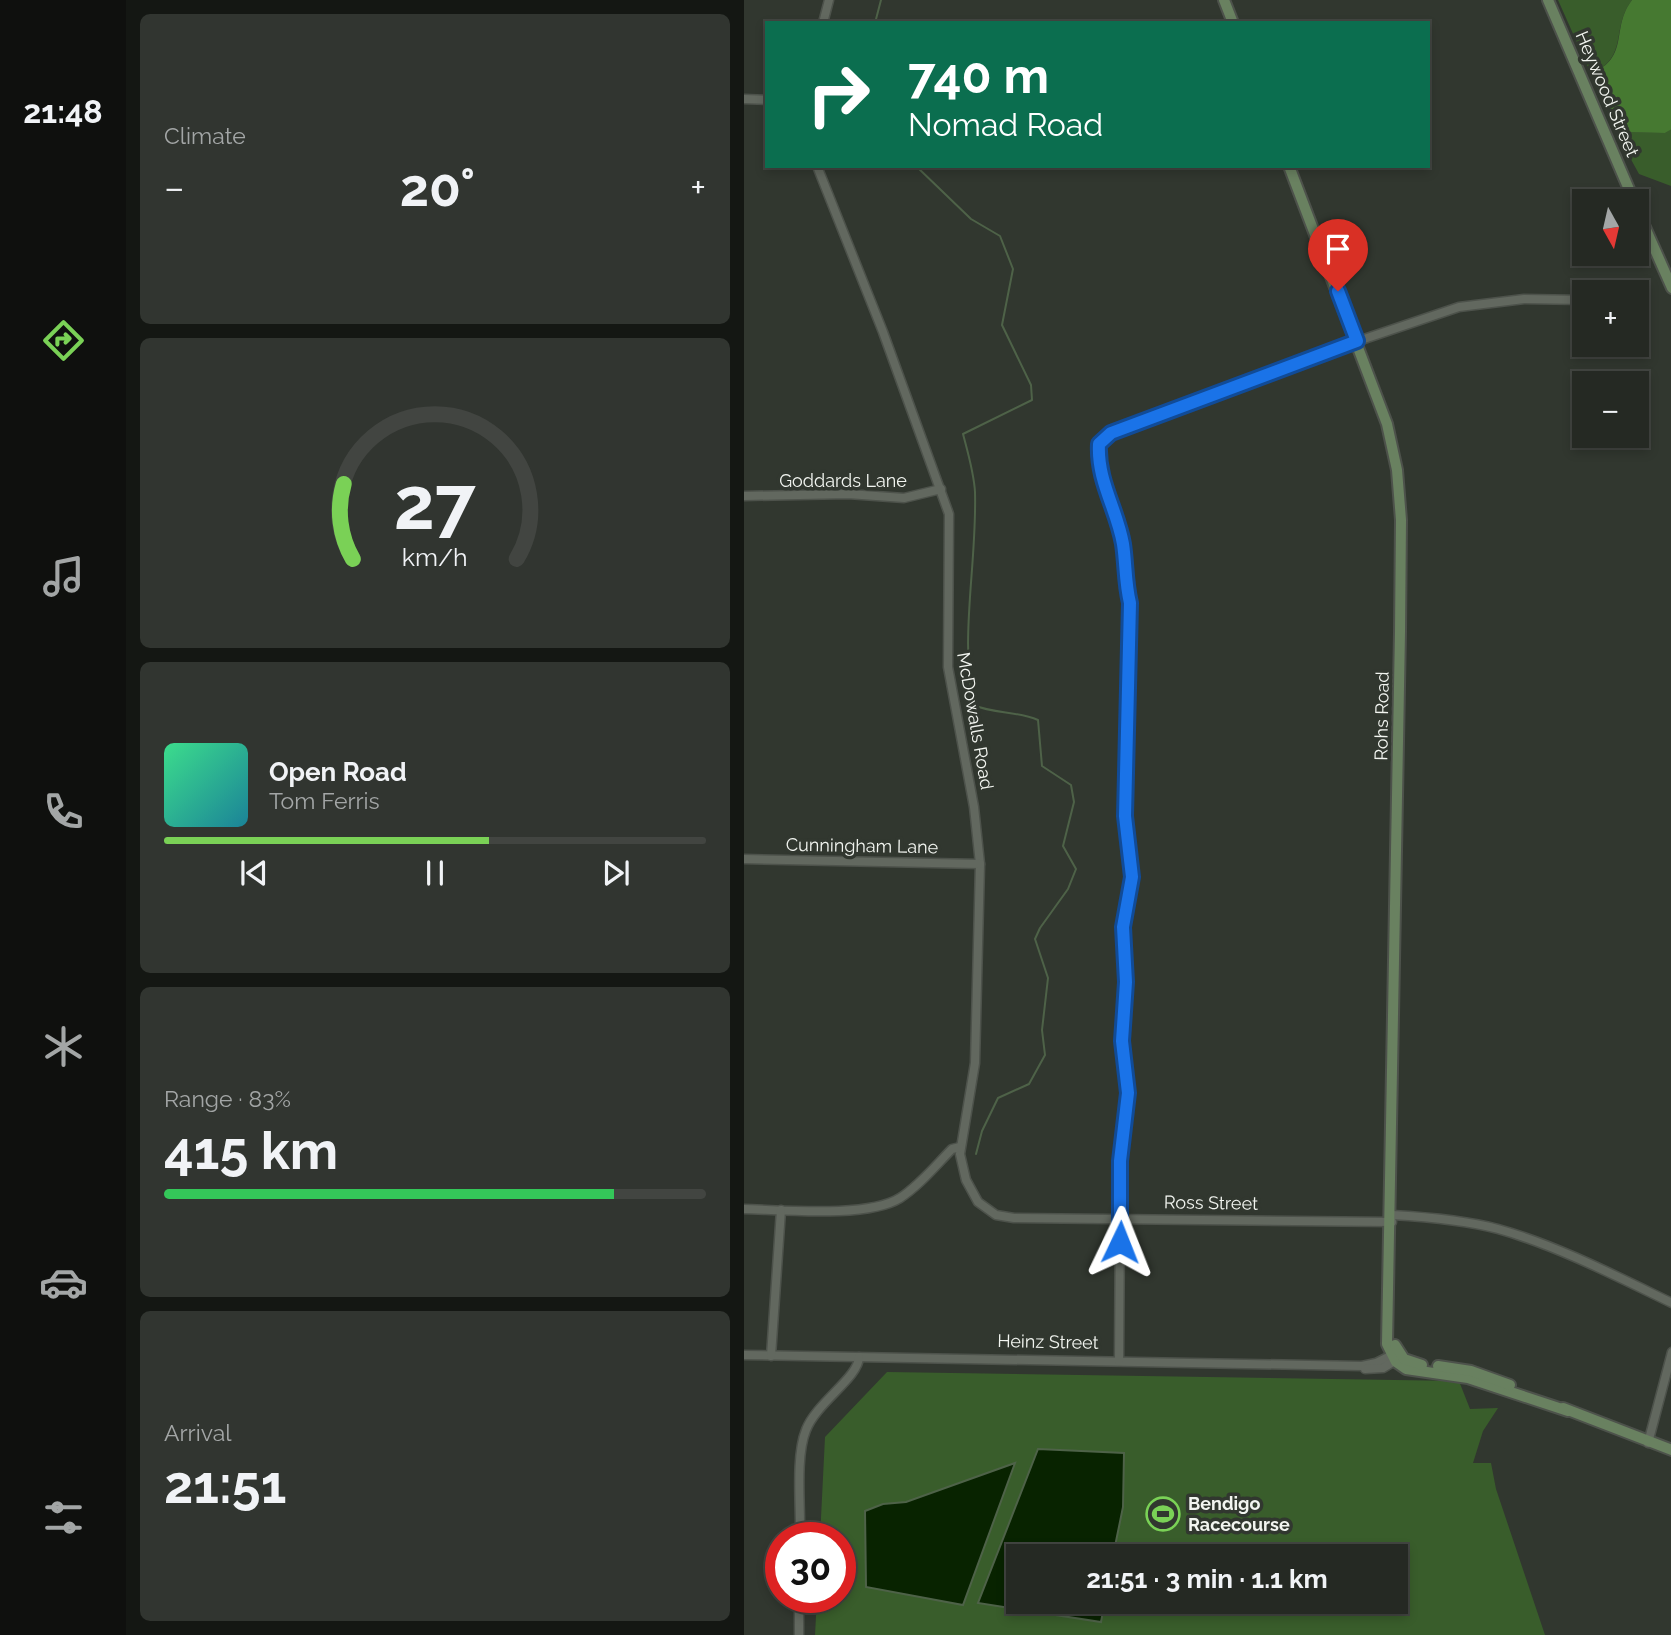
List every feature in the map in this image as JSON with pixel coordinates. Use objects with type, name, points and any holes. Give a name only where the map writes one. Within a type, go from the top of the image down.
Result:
[{"type":"street","points":[[824,21],[829,0]]},
{"type":"street","points":[[1224,0],[1232,21]]},
{"type":"street","name":"Heywood Street","points":[[1548,0],[1629,189]]},
{"type":"street","points":[[744,99],[765,100]]},
{"type":"street","name":"McDowalls Road","points":[[818,168],[941,489],[949,523],[946,603],[948,667],[974,807],[980,864],[975,1063],[960,1147],[966,1180],[978,1202],[988,1212]]},
{"type":"street","name":"Rohs Road","points":[[1290,168],[1387,424],[1397,470],[1401,520],[1392,1218],[1387,1338],[1397,1356]]},
{"type":"street","points":[[1649,236],[1671,288]]},
{"type":"street","points":[[1120,1361],[1120,1161],[1128,1093],[1122,1041],[1126,982],[1123,927],[1132,877],[1125,816],[1130,603],[1123,573],[1123,544],[1101,480],[1099,444],[1111,433],[1431,315],[1478,303],[1524,299],[1572,300]]},
{"type":"street","name":"Goddards Lane","points":[[744,496],[836,494],[910,497],[941,489]]},
{"type":"street","name":"Cunningham Lane","points":[[744,859],[980,864]]},
{"type":"street","points":[[744,1209],[864,1209],[884,1205],[910,1190],[952,1149],[960,1147]]},
{"type":"street","points":[[771,1356],[781,1210]]},
{"type":"street","name":"Ross Street","points":[[988,1212],[1014,1218],[1392,1218],[1472,1224],[1507,1232],[1638,1286],[1671,1303]]},
{"type":"street","points":[[1648,1443],[1671,1352]]},
{"type":"street","name":"Heinz Street","points":[[744,1355],[1352,1366],[1369,1365],[1397,1356]]},
{"type":"street","points":[[801,1522],[804,1437],[821,1404],[856,1370],[860,1356]]},
{"type":"street","points":[[1397,1356],[1413,1371],[1450,1374],[1500,1385],[1671,1450]]},
{"type":"street","points":[[799,1613],[799,1635]]},
{"type":"shaded area","points":[[1558,0],[1632,0],[1622,21],[1611,59],[1591,74]]},
{"type":"shaded area","points":[[1671,129],[1671,186],[1639,174],[1616,132],[1665,133]]},
{"type":"shaded area","name":"Bendigo Racecourse","points":[[887,1372],[1459,1381],[1470,1409],[1498,1408],[1483,1431],[1473,1463],[1491,1463],[1496,1489],[1545,1635],[815,1635],[816,1613],[856,1613],[856,1522],[821,1522],[825,1437]]},
{"type":"shaded area","points":[[1038,1449],[1124,1453],[1123,1507],[1115,1544],[1006,1544],[1006,1607],[978,1603]]},
{"type":"shaded area","points":[[1015,1463],[963,1605],[866,1587],[865,1511],[883,1504],[906,1502]]},
{"type":"shaded area","points":[[1049,1614],[1103,1614],[1101,1622]]},
{"type":"green space","points":[[1632,0],[1671,0],[1672,129],[1665,133],[1616,132],[1591,74],[1603,67],[1616,50],[1622,21]]},
{"type":"waterway","points":[[876,21],[881,0]]},
{"type":"waterway","points":[[918,168],[971,219],[1000,236],[1013,269],[1002,325],[1031,385],[1032,400],[963,434],[975,492],[968,625],[969,678],[973,705],[1038,720],[1042,766],[1071,785],[1074,802],[1063,846],[1076,869],[1068,889],[1035,939],[1048,978],[1042,1030],[1045,1055],[1029,1084],[998,1098],[982,1131],[976,1154]]},
{"type":"place","name":"Bendigo Racecourse","points":[[1163,1514]]},
{"type":"route","points":[[1120,1242],[1120,1161],[1128,1093],[1122,1041],[1126,982],[1123,927],[1132,877],[1131,849],[1125,816],[1130,603],[1123,573],[1123,544],[1101,480],[1099,444],[1111,433],[1284,366],[1357,341],[1338,291]]}]
